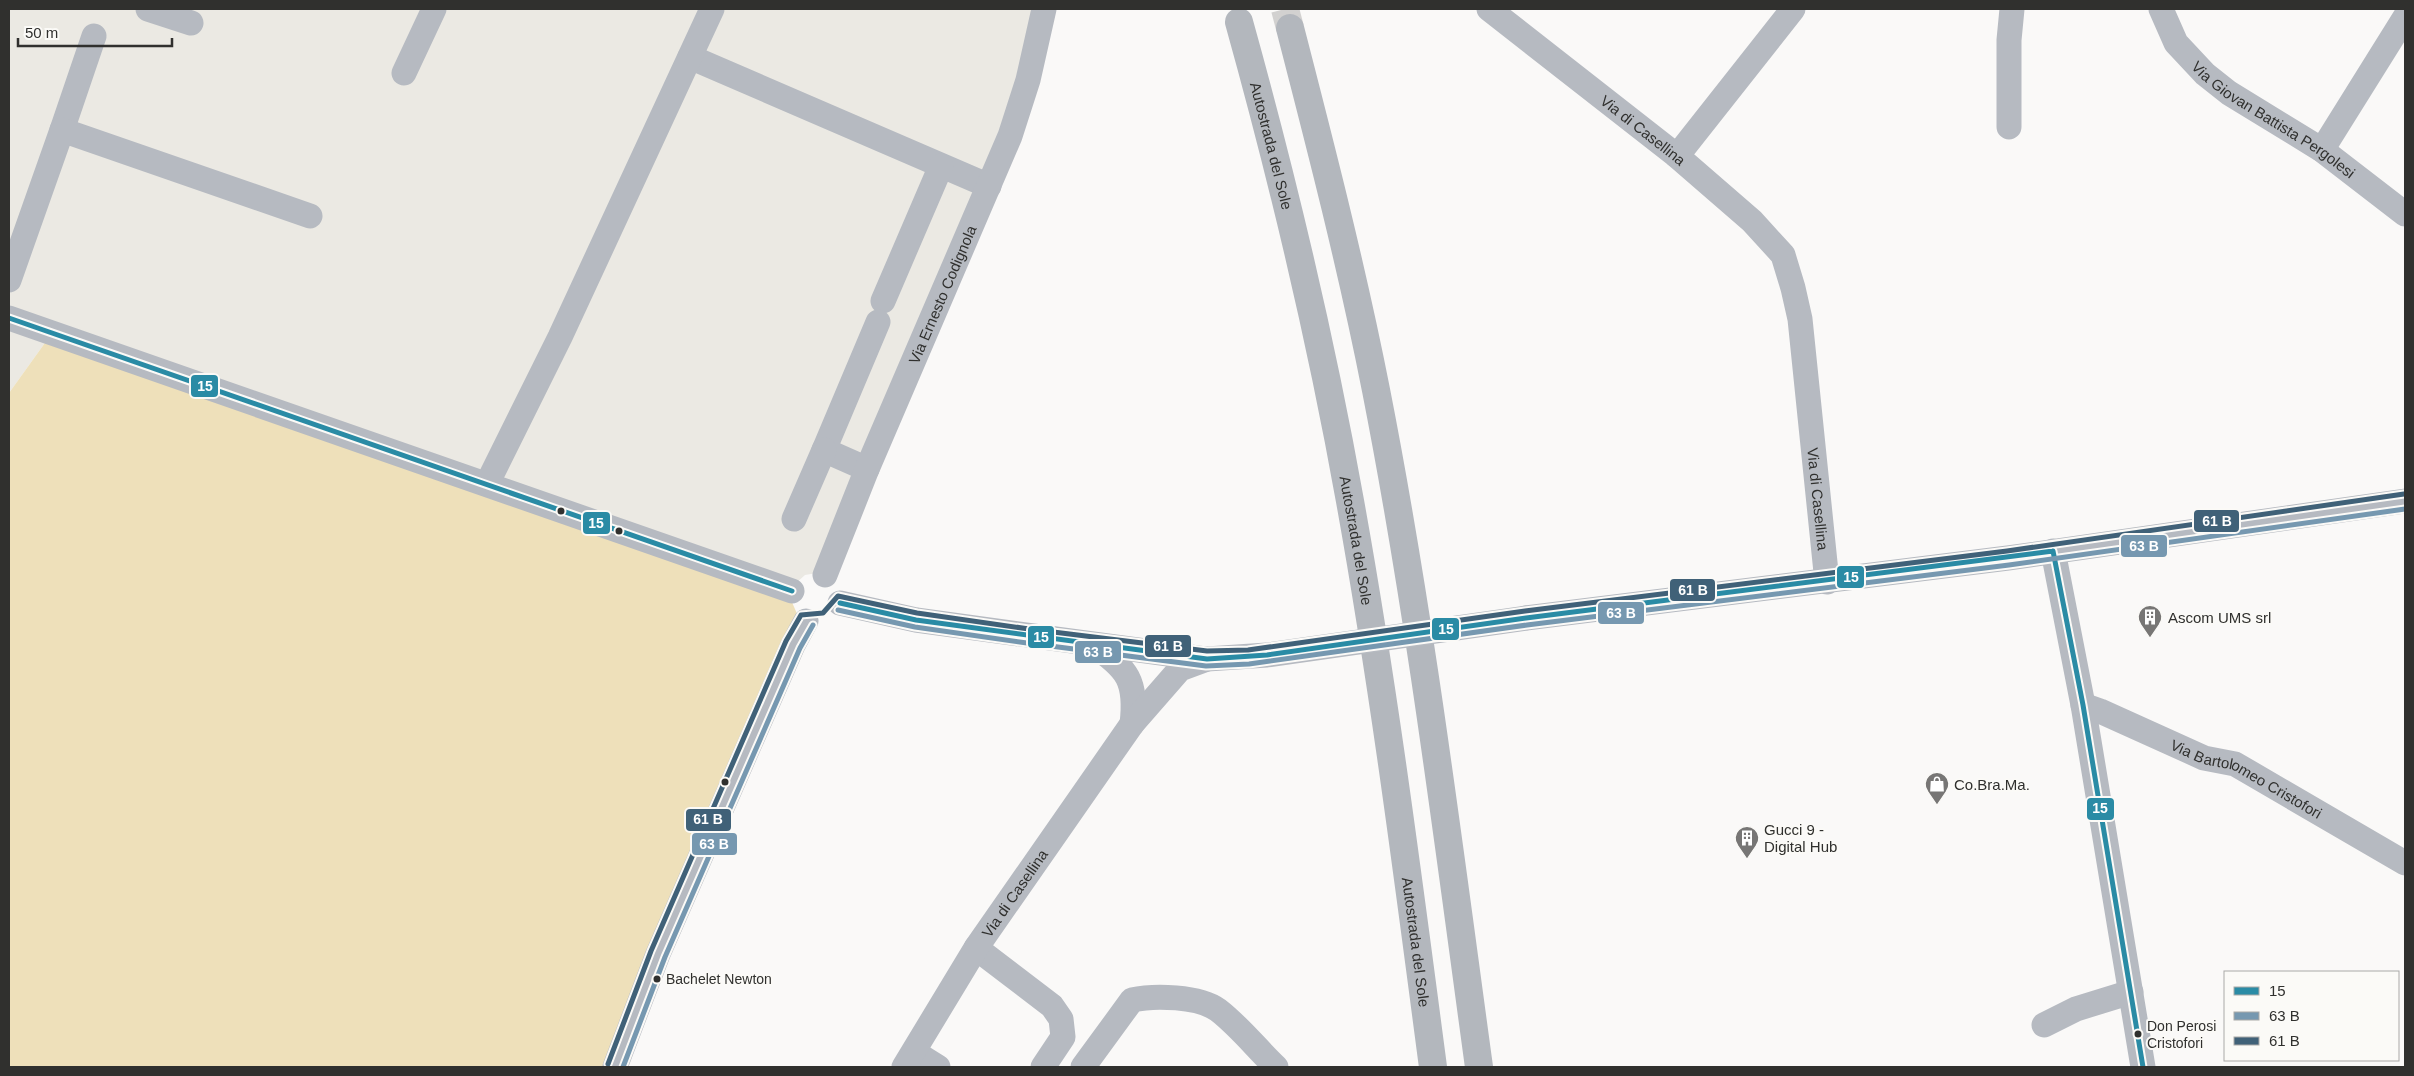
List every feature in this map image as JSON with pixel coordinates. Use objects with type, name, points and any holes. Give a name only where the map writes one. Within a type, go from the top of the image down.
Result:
[{"type":"highway","name":"Autostrada del Sole","points":[[1239,22],[1269,130],[1294,232],[1329,388],[1349,492],[1391,758],[1433,1067]]},
{"type":"highway","points":[[1290,28],[1346,247],[1376,391],[1418,622],[1479,1067]]},
{"type":"street","points":[[148,9],[191,23]]},
{"type":"street","points":[[404,73],[434,9]]},
{"type":"street","points":[[487,484],[560,337],[712,9]]},
{"type":"street","name":"Via Ernesto Codignola","points":[[825,575],[867,469],[1010,136],[1028,80],[1044,9]]},
{"type":"street","name":"Via di Casellina","points":[[909,1060],[976,948],[1132,724],[1180,669],[1207,659],[1267,655],[1526,618],[1827,582],[1801,327],[1787,266],[1777,247],[1752,221],[1677,156],[1490,9]]},
{"type":"street","points":[[1677,156],[1793,9]]},
{"type":"street","points":[[2009,127],[2009,40],[2012,9]]},
{"type":"street","name":"Via Giovan Battista Pergolesi","points":[[2161,9],[2176,43],[2205,74],[2229,93],[2322,150],[2405,214]]},
{"type":"street","points":[[2322,150],[2405,17]]},
{"type":"street","points":[[9,280],[94,36]]},
{"type":"street","points":[[690,57],[989,186]]},
{"type":"street","points":[[62,130],[310,216]]},
{"type":"street","points":[[794,519],[941,166]]},
{"type":"street","points":[[9,318],[792,592]]},
{"type":"street","points":[[824,450],[867,469]]},
{"type":"street","points":[[1827,582],[2405,502]]},
{"type":"street","points":[[2054,551],[2083,705],[2143,1067]]},
{"type":"street","points":[[817,573],[825,575],[838,587],[840,603],[835,613],[827,620],[806,621],[793,609],[792,592],[798,580],[805,575],[817,573]]},
{"type":"street","points":[[840,603],[916,620],[1207,659]]},
{"type":"street","points":[[615,1067],[658,954],[793,645],[806,621]]},
{"type":"street","name":"Via di Casellina","points":[[1091,644],[1115,660],[1132,685],[1135,700],[1132,724]]},
{"type":"street","name":"Via Bartolomeo Cristofori","points":[[2083,705],[2204,758],[2236,764],[2405,863]]},
{"type":"street","points":[[976,948],[1052,1006],[1061,1019],[1063,1037],[1043,1067]]},
{"type":"street","points":[[2044,1025],[2076,1010],[2131,992]]},
{"type":"street","points":[[1083,1067],[1132,1000],[1149,996],[1194,1001],[1217,1010],[1276,1067]]},
{"type":"street","points":[[909,1060],[938,1067]]},
{"type":"shaded area","points":[[9,9],[1044,9],[1010,136],[817,573],[805,575],[795,584],[52,333],[9,393]]},
{"type":"shaded area","points":[[52,333],[791,600],[798,616],[615,1067],[9,1067],[9,393]]},
{"type":"tunnel","points":[[1285,9],[1290,28]]},
{"type":"transit line","name":"15","points":[[9,318],[792,591]]},
{"type":"transit line","points":[[608,1064],[651,951],[786,641],[801,615],[823,613],[838,596],[917,613],[1029,629],[1207,651],[1248,650],[1525,611],[2007,551],[2404,494]]},
{"type":"transit line","points":[[838,610],[915,627],[1027,643],[1206,666],[1249,664],[1527,625],[2009,565],[2405,509]]},
{"type":"transit line","name":"15","points":[[2053,551],[2083,705],[2143,1067]]},
{"type":"transit line","name":"15","points":[[840,603],[916,620],[1207,659],[1267,655],[1526,618],[2053,551]]},
{"type":"transit line","points":[[623,1067],[665,957],[800,648],[813,625]]},
{"type":"place","name":"Ascom UMS srl","points":[[2150,638]]},
{"type":"place","name":"Co.Bra.Ma.","points":[[1937,805]]},
{"type":"place","name":"Gucci 9 - Digital Hub","points":[[1747,859]]},
{"type":"place","name":"Bachelet Newton","points":[[657,979]]},
{"type":"place","name":"Don Perosi Cristofori","points":[[2138,1034]]}]
